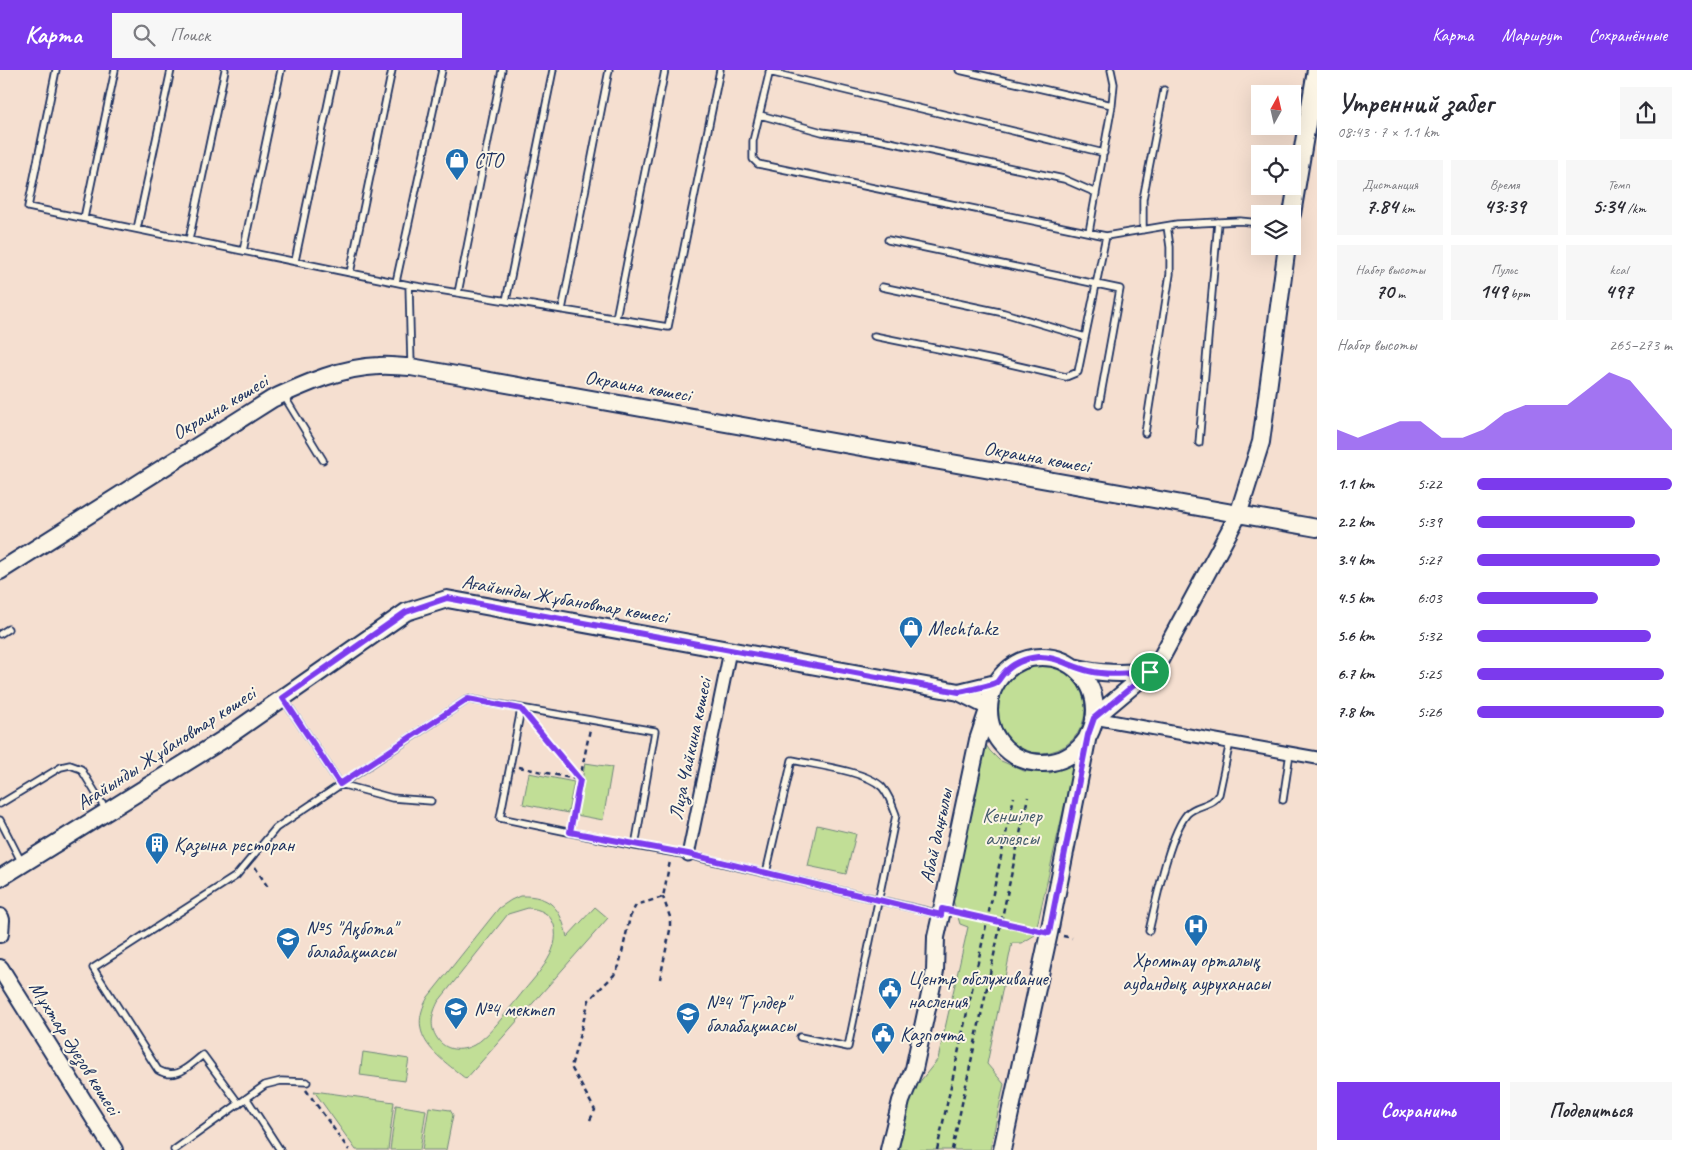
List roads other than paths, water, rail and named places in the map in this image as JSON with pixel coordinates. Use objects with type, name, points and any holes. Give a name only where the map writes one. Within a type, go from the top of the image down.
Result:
[{"type":"street","points":[[1294,205],[1316,73]]},
{"type":"street","points":[[1094,718],[1150,672],[1169,646],[1238,515],[1262,442],[1287,255]]},
{"type":"street","name":"Окраина көшесі","points":[[0,571],[244,415],[308,382],[354,369],[379,366],[411,367],[1317,528]]},
{"type":"street","name":"Ағайынды Жұбановтар көшесі","points":[[0,878],[224,739],[406,612],[447,598],[959,692]]},
{"type":"street","name":"Лиза Чайкина көшесі","points":[[688,854],[730,651]]},
{"type":"street","points":[[1088,735],[1073,753],[1051,762],[1028,761],[1016,756],[999,741],[991,725],[989,707],[996,683],[1013,665],[1030,658],[1049,657],[1092,672],[1118,674],[1150,672]]},
{"type":"street","points":[[1002,1150],[1049,933],[1088,735],[1094,718],[1095,706],[1090,689],[1081,674],[1072,666]]},
{"type":"street","points":[[959,692],[996,683]]},
{"type":"street","points":[[959,692],[989,707]]},
{"type":"street","name":"Абай даңғылы","points":[[890,1150],[901,1101],[914,1069],[935,971],[936,938],[978,740],[989,707]]},
{"type":"street","points":[[1094,718],[1317,758]]},
{"type":"street","points":[[0,917],[0,934]]},
{"type":"street","name":"Мұхтар Әуезов көшесі","points":[[0,968],[114,1150]]},
{"type":"lane","points":[[56,70],[28,207],[409,285],[668,327],[720,70]]},
{"type":"lane","points":[[84,218],[115,70]]},
{"type":"lane","points":[[137,229],[171,70]]},
{"type":"lane","points":[[189,240],[225,70]]},
{"type":"lane","points":[[243,251],[281,70]]},
{"type":"lane","points":[[295,261],[335,70]]},
{"type":"lane","points":[[350,273],[392,70]]},
{"type":"lane","points":[[396,282],[442,70]]},
{"type":"lane","points":[[458,293],[502,70]]},
{"type":"lane","points":[[506,301],[553,70]]},
{"type":"lane","points":[[562,310],[609,70]]},
{"type":"lane","points":[[616,318],[665,70]]},
{"type":"lane","points":[[959,70],[1112,105]]},
{"type":"lane","points":[[1089,232],[1112,105],[1114,84],[1111,70]]},
{"type":"lane","points":[[1104,153],[770,71],[754,141],[753,160],[758,164],[1106,236],[1167,226],[1218,222],[1251,222]]},
{"type":"lane","points":[[1142,230],[1143,199],[1164,90]]},
{"type":"lane","points":[[760,116],[822,132],[875,139],[1027,173],[1064,179],[1096,193]]},
{"type":"lane","points":[[1199,443],[1218,222]]},
{"type":"lane","points":[[1145,433],[1170,274],[1170,247],[1167,226]]},
{"type":"lane","points":[[874,336],[1066,377],[1078,372],[1106,236]]},
{"type":"lane","points":[[888,240],[1120,289],[1099,405]]},
{"type":"lane","points":[[409,285],[411,367]]},
{"type":"lane","points":[[882,287],[1004,313],[1085,338]]},
{"type":"lane","points":[[283,394],[323,460]]},
{"type":"lane","points":[[0,634],[8,629]]},
{"type":"lane","points":[[283,698],[340,784],[392,798],[431,801]]},
{"type":"lane","points":[[239,1104],[203,1055],[175,1075],[166,1075],[158,1070],[93,968],[236,876],[276,828],[468,699],[655,731],[636,846]]},
{"type":"lane","points":[[521,709],[500,818],[636,846],[688,854],[878,900],[942,912]]},
{"type":"lane","points":[[1149,931],[1172,844],[1178,830],[1188,813],[1216,799],[1219,794],[1230,742]]},
{"type":"lane","points":[[1283,800],[1290,753]]},
{"type":"lane","points":[[766,873],[792,760],[866,776],[881,786],[890,798],[896,815],[848,1047],[800,1038]]},
{"type":"lane","points":[[0,804],[61,767],[70,765],[81,770],[107,811]]},
{"type":"lane","points":[[0,820],[23,864]]},
{"type":"lane","points":[[174,1150],[265,1085],[281,1081],[307,1082]]},
{"type":"lane","points":[[246,1099],[280,1150]]},
{"type":"place","name":"СТО","points":[[457,181]]},
{"type":"place","name":"Mechta.kz","points":[[911,649]]},
{"type":"place","name":"Қазына ресторан","points":[[157,865]]},
{"type":"place","name":"Хромтау орталық аудандық ауруханасы","points":[[1196,947]]},
{"type":"place","name":"№5 \"Ақбота\" балабақшасы","points":[[288,960]]},
{"type":"place","name":"Центр обслуживание насления","points":[[890,1010]]},
{"type":"place","name":"№4 мектеп","points":[[456,1030]]},
{"type":"place","name":"№4 \"Гүлдер\" балабақшасы","points":[[688,1035]]},
{"type":"place","name":"Казпочта","points":[[883,1055]]},
{"type":"park label","name":"Кеншілер аллеясы","points":[[1012,826]]}]
